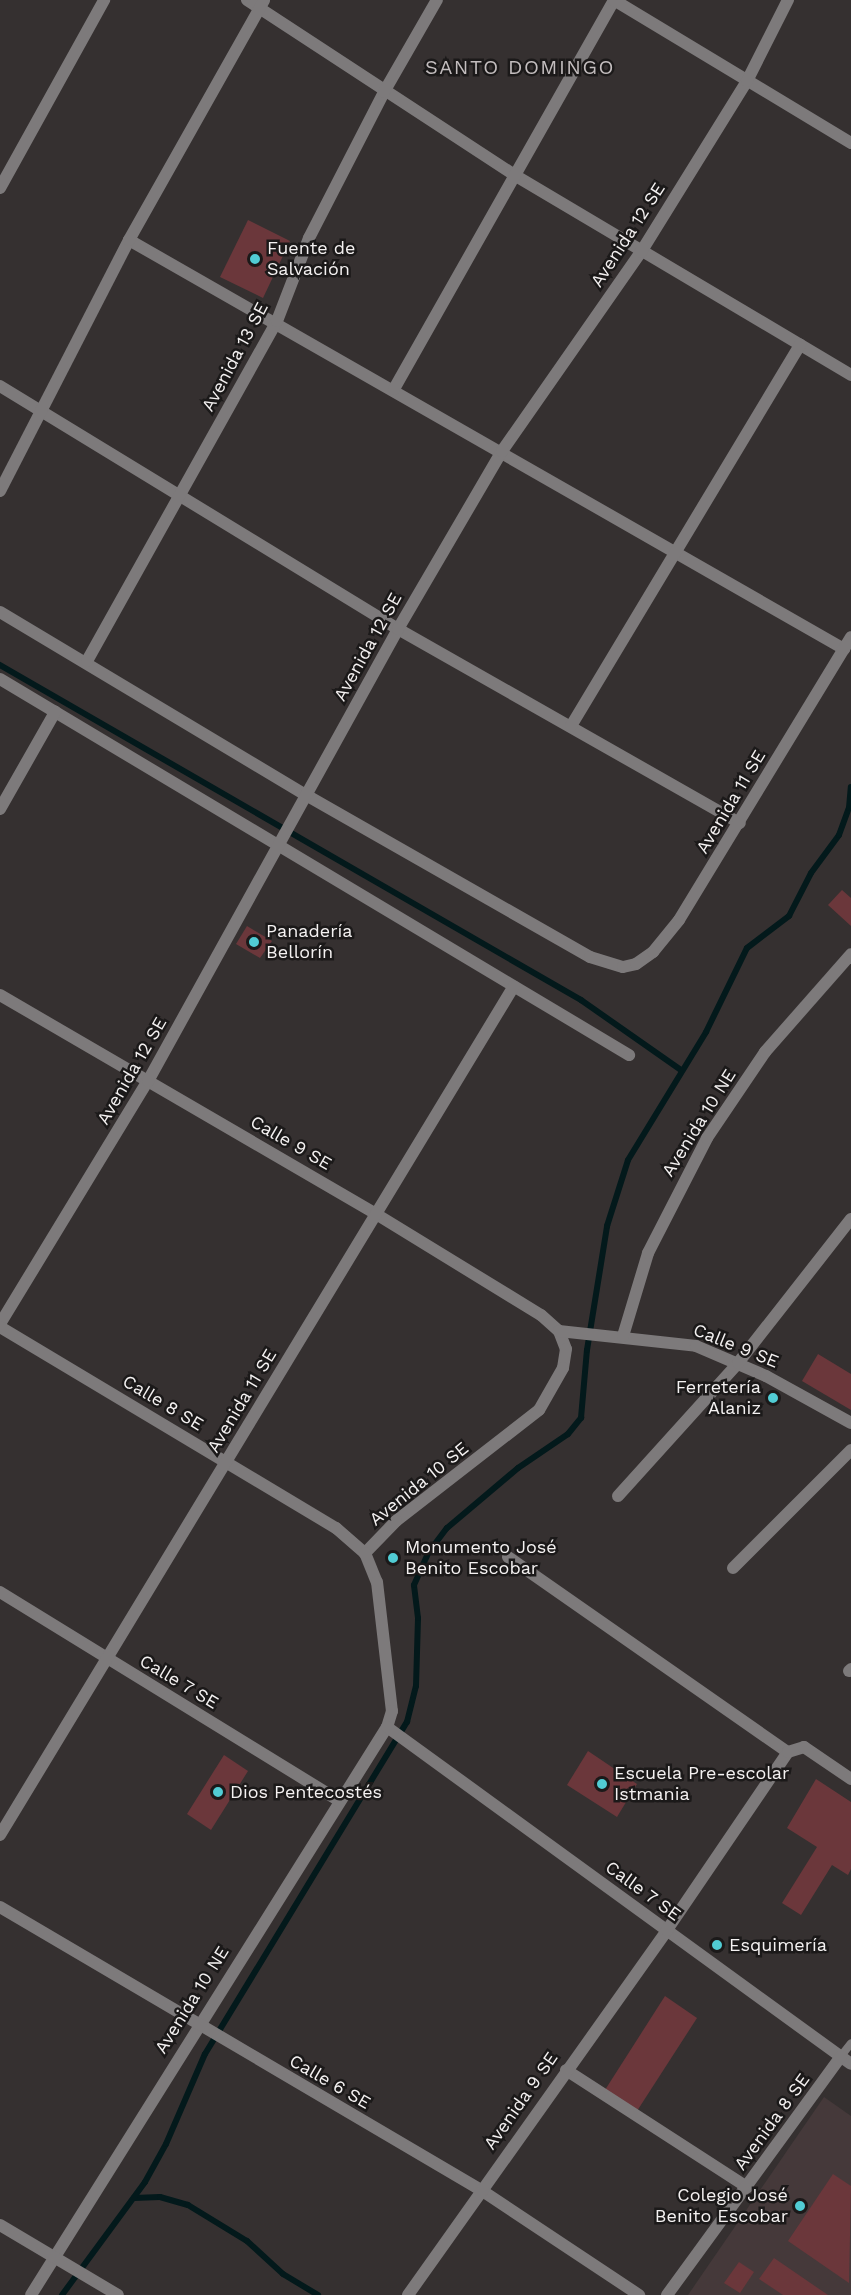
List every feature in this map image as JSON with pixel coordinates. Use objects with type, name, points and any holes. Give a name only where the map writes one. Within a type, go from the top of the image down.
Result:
[{"type":"street","points":[[0,188],[104,0]]},
{"type":"street","points":[[247,0],[262,4],[384,92],[516,176],[851,375]]},
{"type":"street","name":"Avenida 13 SE","points":[[87,661],[277,321],[309,238],[384,92],[437,0]]},
{"type":"street","points":[[394,389],[614,0],[851,143]]},
{"type":"street","name":"Avenida 12 SE","points":[[0,1326],[148,1081],[398,630],[502,451],[641,252],[747,81],[788,0]]},
{"type":"street","points":[[0,491],[129,240],[262,4]]},
{"type":"street","points":[[129,240],[277,321],[844,649]]},
{"type":"street","points":[[571,726],[800,345]]},
{"type":"street","points":[[0,386],[398,630],[740,823]]},
{"type":"street","points":[[0,612],[87,661],[306,795]]},
{"type":"street","name":"Avenida 11 SE","points":[[306,795],[590,957],[623,967],[636,964],[653,952],[679,920],[851,637]]},
{"type":"street","points":[[0,679],[282,842],[630,1055]]},
{"type":"street","points":[[0,809],[55,711]]},
{"type":"street","name":"Avenida 10 NE","points":[[623,1336],[648,1253],[707,1138],[765,1052],[851,954]]},
{"type":"street","name":"Avenida 11 SE","points":[[0,1835],[514,986]]},
{"type":"street","name":"Calle 9 SE","points":[[0,995],[376,1214],[541,1315],[559,1331],[623,1336],[696,1346],[738,1362],[851,1423]]},
{"type":"street","points":[[618,1496],[738,1362],[851,1219]]},
{"type":"street","name":"Calle 8 SE","points":[[0,1326],[336,1528],[365,1553]]},
{"type":"street","name":"Avenida 10 SE","points":[[392,1730],[386,1643],[378,1582],[365,1553],[396,1521],[540,1410],[563,1368],[566,1349],[559,1331]]},
{"type":"street","points":[[733,1568],[851,1450]]},
{"type":"street","points":[[508,1557],[788,1752],[804,1747],[851,1779]]},
{"type":"street","name":"Calle 7 SE","points":[[0,1592],[340,1801]]},
{"type":"street","name":"Avenida 10 NE","points":[[31,2295],[201,2027],[340,1801],[392,1730]]},
{"type":"street","name":"Calle 7 SE","points":[[392,1730],[846,2060]]},
{"type":"street","name":"Avenida 9 SE","points":[[408,2295],[667,1930],[788,1752]]},
{"type":"street","name":"Calle 6 SE","points":[[0,1906],[229,2045],[481,2190],[639,2295]]},
{"type":"street","name":"Avenida 8 SE","points":[[668,2295],[747,2187],[846,2060]]},
{"type":"street","points":[[566,2070],[747,2187]]},
{"type":"street","points":[[0,2225],[118,2295]]},
{"type":"lane","points":[[846,2060],[851,2043]]},
{"type":"shaded area","name":"Colegio José Benito Escobar","points":[[824,2097],[851,2116],[851,2295],[688,2295]]},
{"type":"building","name":"Fuente de Salvación","points":[[248,220],[290,241],[263,298],[220,277]]},
{"type":"building","points":[[842,890],[851,898],[851,926],[828,905]]},
{"type":"building","name":"Panadería Bellorín","points":[[247,926],[272,941],[260,958],[236,944]]},
{"type":"building","points":[[818,1354],[851,1374],[851,1410],[802,1381]]},
{"type":"building","name":"Escuela Pre-escolar Istmania","points":[[588,1751],[637,1784],[617,1817],[567,1785]]},
{"type":"building","name":"Dios Pentecostés","points":[[224,1755],[248,1771],[211,1830],[187,1814]]},
{"type":"building","points":[[816,1779],[851,1802],[851,1869],[848,1875],[832,1865],[801,1915],[782,1903],[817,1847],[787,1828]]},
{"type":"building","points":[[665,1996],[697,2018],[637,2111],[605,2090]]},
{"type":"building","points":[[833,2174],[851,2186],[849,2283],[788,2241]]},
{"type":"building","points":[[774,2258],[828,2295],[783,2295],[759,2279]]},
{"type":"building","points":[[739,2262],[754,2272],[740,2293],[724,2283]]},
{"type":"waterway","points":[[0,665],[581,1000],[681,1070]]},
{"type":"waterway","points":[[62,2295],[145,2182],[166,2144],[205,2054],[407,1722],[416,1686],[418,1618],[414,1585],[428,1553],[447,1528],[518,1468],[568,1434],[581,1418],[587,1350],[607,1226],[628,1160],[706,1032],[747,948],[789,916],[811,873],[839,835],[849,808],[851,787]]},
{"type":"waterway","points":[[134,2198],[160,2197],[188,2205],[247,2241],[283,2274],[318,2295]]},
{"type":"place","name":"Fuente de Salvación","points":[[255,259]]},
{"type":"place","name":"Panadería Bellorín","points":[[254,942]]},
{"type":"place","name":"Ferretería Alaniz","points":[[773,1398]]},
{"type":"place","name":"Monumento José Benito Escobar","points":[[393,1558]]},
{"type":"place","name":"Escuela Pre-escolar Istmania","points":[[602,1784]]},
{"type":"place","name":"Dios Pentecostés","points":[[218,1792]]},
{"type":"place","name":"Esquimería","points":[[717,1945]]},
{"type":"place","name":"Colegio José Benito Escobar","points":[[800,2206]]},
{"type":"district","name":"SANTO DOMINGO","points":[[520,67]]}]
